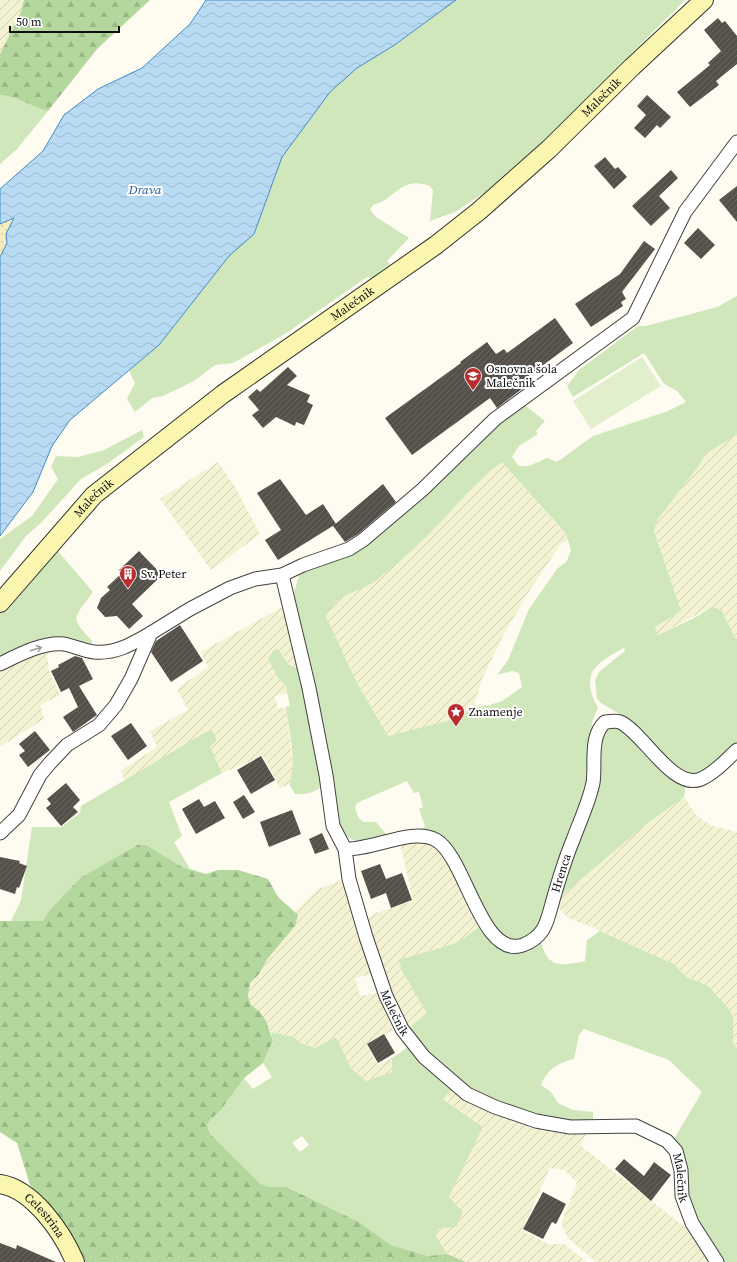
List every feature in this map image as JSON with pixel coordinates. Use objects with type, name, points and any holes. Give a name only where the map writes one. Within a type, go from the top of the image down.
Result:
[{"type":"street","name":"Malečnik","points":[[0,602],[94,495],[223,394],[436,245],[479,212],[543,154],[632,67],[704,0]]},
{"type":"street","points":[[0,664],[20,654],[42,647],[63,644],[93,652],[113,652],[126,648],[190,609],[230,588],[255,579],[282,575],[303,564],[349,549],[363,540],[422,490],[495,419],[632,318],[685,212],[737,142]]},
{"type":"street","name":"Malečnik","points":[[282,575],[311,696],[326,775],[333,826],[345,849],[349,878],[366,937],[386,996],[402,1029],[424,1057],[467,1094],[495,1107],[536,1121],[570,1127],[636,1126],[667,1141],[676,1151],[681,1170],[682,1196],[692,1223],[717,1262]]},
{"type":"street","points":[[0,833],[19,816],[40,775],[50,763],[67,745],[99,726],[116,706],[131,678],[151,633]]},
{"type":"street","name":"Hrenca","points":[[345,849],[363,848],[408,836],[423,836],[435,840],[450,852],[483,922],[501,940],[510,946],[519,946],[534,941],[540,935],[545,925],[564,863],[589,798],[593,782],[594,744],[597,733],[605,722],[614,721],[626,726],[635,732],[671,771],[682,778],[694,781],[702,779],[737,750]]},
{"type":"street","name":"Celestrina","points":[[0,1184],[17,1189],[35,1203],[61,1237],[75,1262]]},
{"type":"green space","points":[[0,0],[24,0],[20,14],[0,54]]},
{"type":"green space","points":[[24,0],[150,0],[97,49],[48,111],[13,97],[0,95],[0,54],[20,14]]},
{"type":"green space","points":[[456,0],[685,0],[492,192],[484,193],[455,212],[430,221],[433,190],[430,186],[420,183],[412,183],[405,186],[388,198],[373,205],[370,210],[376,217],[409,238],[387,261],[390,264],[372,278],[367,277],[285,334],[233,363],[215,365],[194,381],[163,396],[152,398],[135,412],[127,399],[135,383],[129,371],[159,345],[229,256],[254,234],[282,157],[330,92],[357,68],[393,46]]},
{"type":"green space","points":[[0,95],[19,99],[48,111],[17,149],[0,164]]},
{"type":"green space","points":[[737,296],[737,435],[705,454],[701,463],[658,519],[654,531],[681,611],[655,627],[658,635],[696,617],[713,606],[722,611],[735,638],[737,638],[737,742],[719,760],[706,769],[691,774],[682,773],[639,734],[628,719],[597,699],[595,680],[599,672],[625,651],[624,648],[598,665],[590,678],[590,687],[598,708],[592,722],[589,781],[541,922],[530,938],[515,940],[500,935],[491,924],[470,883],[422,831],[425,826],[419,809],[423,807],[419,792],[414,793],[407,781],[357,803],[355,807],[358,817],[363,822],[376,822],[389,836],[360,843],[343,835],[336,822],[328,748],[297,617],[294,592],[300,572],[363,547],[376,538],[423,499],[490,429],[523,404],[545,421],[536,431],[538,434],[519,446],[512,457],[519,466],[529,466],[547,458],[557,462],[593,436],[668,411],[686,402],[677,391],[664,384],[644,353],[573,397],[567,386],[579,370],[638,326],[646,326],[717,307]],"holes":[[[502,462],[566,534],[571,550],[567,561],[557,569],[529,609],[508,660],[497,675],[512,671],[519,673],[522,687],[502,701],[487,706],[474,707],[454,719],[388,736],[357,683],[326,617],[331,608],[343,597],[370,584],[395,565],[422,541],[481,480]]]},
{"type":"green space","points":[[642,357],[661,386],[591,429],[573,401]]},
{"type":"green space","points":[[142,430],[144,437],[107,464],[81,479],[41,523],[26,536],[0,571],[0,539],[32,516],[58,479],[51,467],[56,456],[78,457],[104,450]]},
{"type":"green space","points":[[737,435],[737,638],[735,638],[722,611],[713,606],[658,635],[655,627],[681,611],[654,531],[658,519],[701,463],[704,454]]},
{"type":"green space","points":[[218,462],[235,487],[260,534],[211,570],[160,499]]},
{"type":"green space","points":[[502,462],[566,535],[568,540],[561,544],[528,593],[502,638],[482,679],[474,707],[454,719],[388,736],[357,683],[326,618],[331,606],[341,598],[376,580],[485,475]]},
{"type":"green space","points":[[56,549],[93,592],[81,608],[76,618],[80,627],[93,642],[88,647],[78,643],[0,661],[0,612]]},
{"type":"green space","points":[[282,607],[299,669],[289,665],[283,655],[278,678],[286,686],[288,693],[275,696],[278,709],[286,707],[292,758],[292,773],[289,784],[280,788],[263,756],[222,773],[210,747],[211,729],[126,781],[120,771],[157,747],[150,731],[188,710],[177,689],[208,667],[201,652]]},
{"type":"green space","points":[[278,649],[289,665],[299,669],[322,786],[316,791],[309,793],[295,794],[289,784],[292,756],[286,707],[290,706],[286,686],[278,678],[268,658],[274,650]]},
{"type":"green space","points":[[46,650],[49,671],[60,695],[40,705],[44,719],[0,747],[0,671],[14,661]]},
{"type":"green space","points":[[608,725],[620,729],[672,778],[686,784],[684,797],[645,825],[558,899],[598,737]]},
{"type":"green space","points":[[211,729],[217,740],[210,747],[222,773],[169,802],[182,836],[174,842],[190,869],[182,867],[80,878],[48,912],[43,921],[11,921],[21,900],[32,827],[61,827],[80,813],[81,806]]},
{"type":"green space","points":[[684,797],[697,816],[712,826],[737,832],[737,1049],[733,1043],[733,1017],[729,1009],[708,986],[686,977],[674,964],[590,926],[568,918],[556,905],[558,899],[645,825]]},
{"type":"green space","points":[[415,841],[432,843],[443,851],[481,926],[456,943],[398,960],[403,973],[428,1013],[409,1028],[395,1005],[368,929],[368,919],[373,914],[413,901],[400,843]]},
{"type":"green space","points":[[138,845],[146,845],[182,867],[206,874],[218,870],[238,870],[268,879],[278,897],[298,915],[295,926],[268,958],[259,974],[250,983],[248,996],[251,1005],[260,1012],[266,1021],[273,1041],[263,1063],[244,1078],[220,1111],[210,1120],[207,1125],[210,1134],[261,1184],[268,1187],[287,1187],[359,1222],[391,1245],[428,1256],[447,1254],[466,1262],[85,1262],[70,1231],[30,1185],[17,1143],[0,1132],[0,921],[43,921],[48,912],[80,878]]},
{"type":"green space","points":[[342,880],[371,974],[355,978],[360,996],[378,993],[393,1030],[366,1044],[378,1065],[392,1058],[392,1072],[366,1081],[351,1068],[336,1037],[315,1048],[301,1043],[293,1037],[271,1032],[260,1013],[251,1005],[248,996],[250,983],[259,974],[268,958],[298,916],[294,912],[318,889]]},
{"type":"green space","points":[[481,926],[513,952],[528,952],[541,942],[548,957],[557,964],[569,964],[585,961],[587,940],[600,931],[674,964],[686,977],[708,986],[729,1009],[733,1017],[733,1043],[737,1049],[737,1262],[723,1262],[691,1210],[674,1139],[702,1092],[669,1060],[584,1029],[579,1035],[574,1059],[563,1062],[550,1071],[543,1079],[541,1085],[551,1092],[558,1103],[573,1110],[593,1112],[593,1119],[565,1121],[523,1112],[491,1100],[464,1086],[442,1066],[409,1028],[427,1013],[403,973],[398,960],[456,943]]},
{"type":"green space","points":[[271,1032],[293,1037],[301,1043],[315,1048],[336,1037],[351,1068],[366,1081],[392,1072],[392,1058],[408,1047],[453,1088],[443,1099],[483,1127],[449,1197],[463,1212],[456,1227],[439,1228],[436,1236],[447,1254],[428,1256],[391,1245],[359,1222],[288,1187],[268,1187],[261,1184],[210,1134],[207,1125],[210,1120],[220,1111],[244,1078],[253,1089],[272,1077],[263,1063],[273,1042]],"holes":[[[302,1136],[309,1145],[300,1152],[292,1143]]]},
{"type":"green space","points":[[453,1088],[559,1131],[586,1134],[581,1146],[686,1228],[711,1262],[596,1262],[568,1238],[561,1224],[577,1182],[564,1170],[550,1168],[522,1230],[548,1244],[564,1244],[587,1262],[466,1262],[447,1254],[436,1236],[439,1228],[463,1212],[449,1197],[483,1127],[443,1098]]},
{"type":"sand","points":[[15,218],[6,234],[7,243],[0,257],[0,224]]},
{"type":"water","name":"Drava","points":[[206,0],[456,0],[393,46],[357,68],[330,92],[282,157],[254,234],[229,256],[159,345],[70,420],[52,446],[33,492],[0,536],[0,257],[7,243],[6,234],[14,218],[0,224],[0,189],[43,151],[64,115],[98,89],[142,68],[190,24]]},
{"type":"building","points":[[718,18],[722,23],[725,21],[737,36],[737,64],[716,81],[719,85],[690,107],[677,92],[710,65],[708,63],[721,51],[704,30]]},
{"type":"building","points":[[647,95],[671,117],[660,128],[657,125],[645,138],[634,128],[646,115],[637,106]]},
{"type":"building","points":[[605,157],[615,169],[618,167],[627,177],[614,189],[594,166]]},
{"type":"building","points":[[671,170],[678,178],[659,196],[670,208],[651,226],[632,206]]},
{"type":"building","points":[[737,186],[737,222],[719,200]]},
{"type":"building","points":[[698,228],[715,245],[701,259],[684,243]]},
{"type":"building","points":[[644,241],[655,249],[622,292],[626,299],[621,302],[623,306],[591,327],[575,304],[620,274]]},
{"type":"building","name":"Osnovna šola Malečnik","points":[[555,318],[573,343],[527,377],[531,382],[497,408],[490,398],[412,455],[385,418],[461,363],[460,362],[487,342],[496,354],[504,349],[507,353]]},
{"type":"building","points":[[288,367],[297,376],[287,385],[310,395],[307,402],[313,405],[304,425],[296,422],[295,426],[276,417],[263,428],[252,415],[259,410],[248,397],[257,389],[260,392]]},
{"type":"building","points":[[280,479],[306,515],[323,504],[336,524],[278,560],[265,540],[281,530],[257,493]]},
{"type":"building","points":[[383,484],[396,502],[358,534],[345,542],[333,526]]},
{"type":"building","name":"Sv. Peter","points":[[139,551],[162,575],[132,604],[143,616],[129,629],[117,616],[105,617],[97,608],[101,598],[110,590],[107,587],[122,573],[119,570]]},
{"type":"building","points":[[180,625],[203,661],[171,682],[151,652],[156,641]]},
{"type":"building","points":[[75,656],[82,658],[93,679],[79,686],[97,715],[73,732],[63,717],[78,707],[69,688],[61,692],[51,671],[59,667],[58,665]]},
{"type":"building","points":[[131,723],[147,746],[128,760],[111,736]]},
{"type":"building","points":[[35,731],[50,750],[28,767],[19,755],[25,751],[19,744]]},
{"type":"building","points":[[261,756],[275,780],[251,794],[237,770]]},
{"type":"building","points":[[66,783],[80,800],[73,807],[78,812],[61,826],[46,808],[51,804],[47,799]]},
{"type":"building","points":[[244,795],[255,812],[243,819],[233,802]]},
{"type":"building","points":[[199,799],[204,807],[215,801],[225,818],[196,834],[182,809]]},
{"type":"building","points":[[292,810],[301,834],[269,847],[260,822]]},
{"type":"building","points":[[322,833],[329,849],[315,854],[309,839]]},
{"type":"building","points":[[0,857],[20,861],[19,863],[27,866],[19,888],[17,887],[15,894],[0,889]]},
{"type":"building","points":[[380,864],[386,879],[402,873],[412,900],[391,908],[386,893],[371,899],[361,871]]},
{"type":"building","points":[[384,1034],[395,1053],[378,1063],[367,1044]]},
{"type":"building","points":[[624,1159],[644,1176],[654,1162],[671,1175],[651,1201],[615,1169]]},
{"type":"building","points":[[543,1192],[566,1204],[556,1224],[552,1222],[543,1239],[523,1229]]},
{"type":"building","points":[[0,1243],[16,1249],[17,1245],[56,1262],[0,1262]]},
{"type":"place","name":"Osnovna šola Malečnik","points":[[473,391]]},
{"type":"place","name":"Sv. Peter","points":[[128,589]]},
{"type":"place","name":"Znamenje","points":[[456,727]]}]
